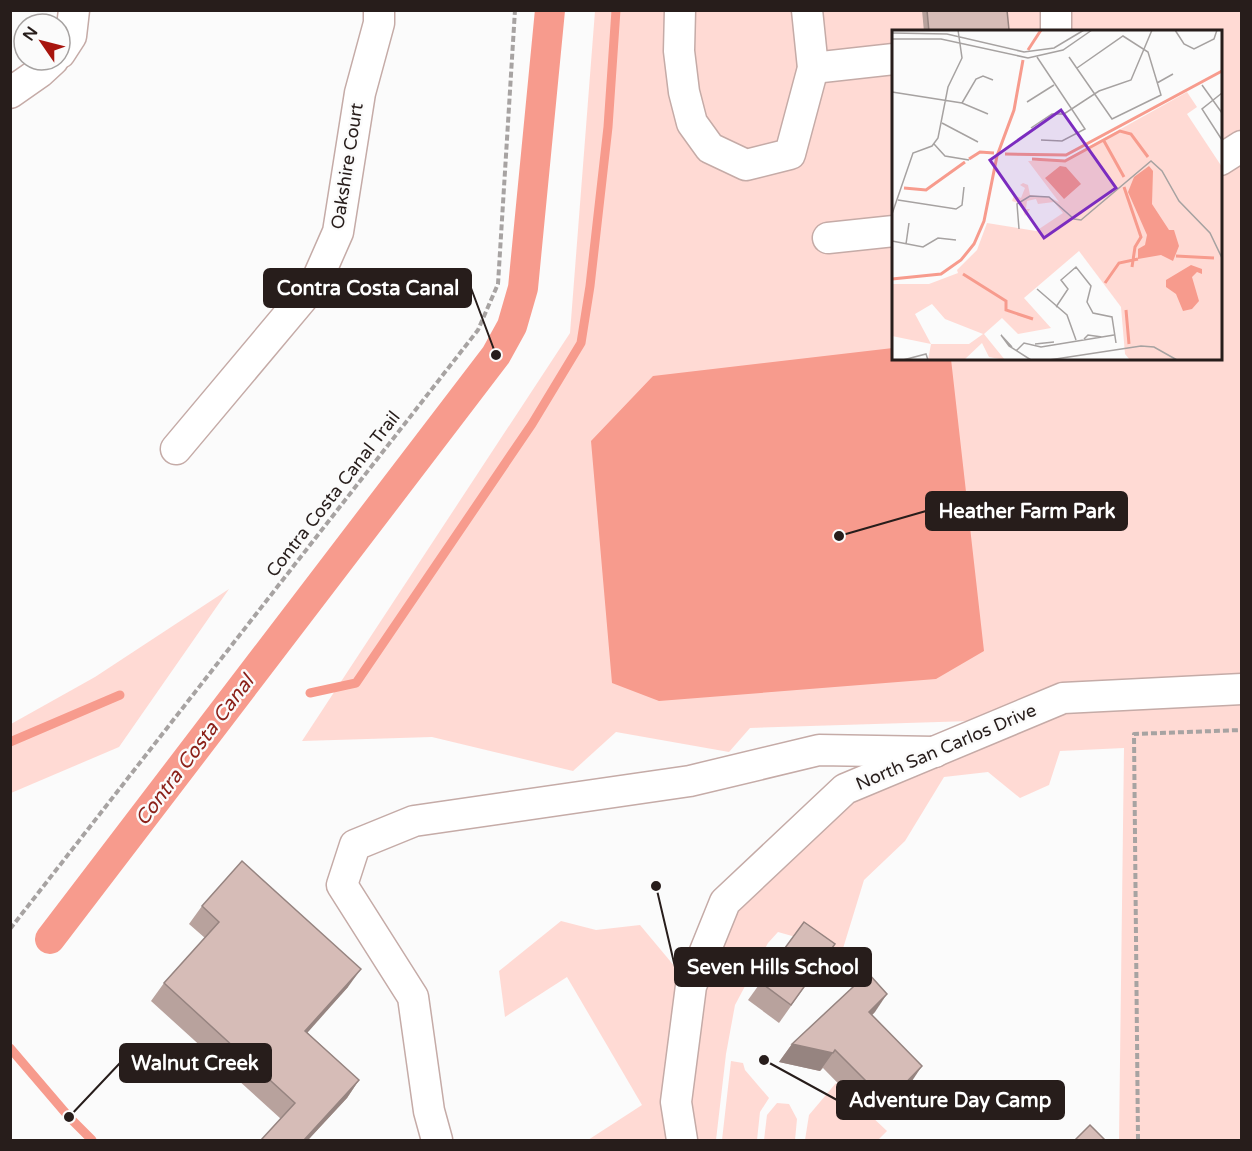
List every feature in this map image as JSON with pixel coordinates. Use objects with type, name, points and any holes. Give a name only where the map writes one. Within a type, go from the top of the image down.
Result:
[{"type":"street","points":[[72,27],[74,10]]},
{"type":"street","name":"Oakshire Court","points":[[176,449],[316,282],[338,232],[360,93],[379,22],[379,10]]},
{"type":"street","points":[[680,10],[679,51],[684,92],[692,123],[710,148],[746,165],[790,154],[813,68],[807,10]]},
{"type":"street","points":[[1056,10],[1056,30]]},
{"type":"street","points":[[813,68],[892,59]]},
{"type":"street","points":[[10,93],[40,72]]},
{"type":"street","points":[[1222,159],[1242,146]]},
{"type":"street","points":[[828,238],[892,231]]},
{"type":"street","name":"North San Carlos Drive","points":[[682,1140],[676,1102],[691,986],[725,902],[845,789],[1063,698],[1242,689]]},
{"type":"street","points":[[437,1140],[429,1111],[413,997],[342,885],[355,845],[414,821],[690,780],[819,750],[935,752]]},
{"type":"path","name":"Contra Costa Canal Trail","points":[[10,929],[478,330],[498,284],[515,10]]},
{"type":"path","points":[[1138,1140],[1134,734],[1242,730]]},
{"type":"shaded area","points":[[595,11],[1241,11],[1241,1140],[1119,1140],[1124,748],[1060,751],[1049,785],[1020,798],[988,772],[944,777],[905,841],[864,880],[841,955],[831,947],[778,932],[768,943],[735,1005],[726,1054],[716,1140],[588,1140],[642,1105],[567,977],[505,1017],[499,971],[561,921],[596,930],[640,925],[691,986],[725,902],[845,789],[971,721],[750,728],[729,752],[616,732],[573,771],[432,737],[302,741],[570,333]]},
{"type":"shaded area","points":[[892,348],[892,360],[951,360],[984,651],[936,679],[659,701],[612,683],[591,441],[653,376]]},
{"type":"shaded area","points":[[229,589],[119,747],[11,793],[11,724],[95,677]]},
{"type":"shaded area","points":[[731,1061],[743,1063],[745,1070],[769,1098],[760,1112],[757,1140],[722,1140]]},
{"type":"shaded area","points":[[836,1083],[887,1131],[878,1140],[805,1140],[809,1115]]},
{"type":"shaded area","points":[[777,1103],[789,1104],[797,1119],[795,1140],[764,1140],[767,1115]]},
{"type":"building","points":[[927,10],[1007,10],[1009,30],[929,30]]},
{"type":"building","points":[[242,861],[361,969],[305,1031],[359,1080],[304,1140],[261,1140],[295,1103],[164,983],[219,922],[202,906]]},
{"type":"building","points":[[804,922],[835,944],[791,1005],[760,982]]},
{"type":"building","points":[[868,973],[887,994],[869,1012],[922,1066],[887,1102],[835,1050],[833,1053],[792,1044]]},
{"type":"building","points":[[1090,1125],[1105,1140],[1075,1140]]},
{"type":"waterway","name":"Contra Costa Canal","points":[[50,939],[496,355],[512,326],[523,288],[550,10]]},
{"type":"waterway","points":[[310,693],[356,683],[532,424],[581,343],[590,286],[608,127],[616,10]]},
{"type":"waterway","points":[[10,742],[120,695]]},
{"type":"waterway","points":[[10,1048],[69,1117],[92,1140]]},
{"type":"place","name":"Contra Costa Canal","points":[[496,355]]},
{"type":"place","name":"Heather Farm Park","points":[[839,536]]},
{"type":"place","name":"Seven Hills School","points":[[656,886]]},
{"type":"place","name":"Adventure Day Camp","points":[[764,1060]]},
{"type":"place","name":"Walnut Creek","points":[[69,1117]]}]
